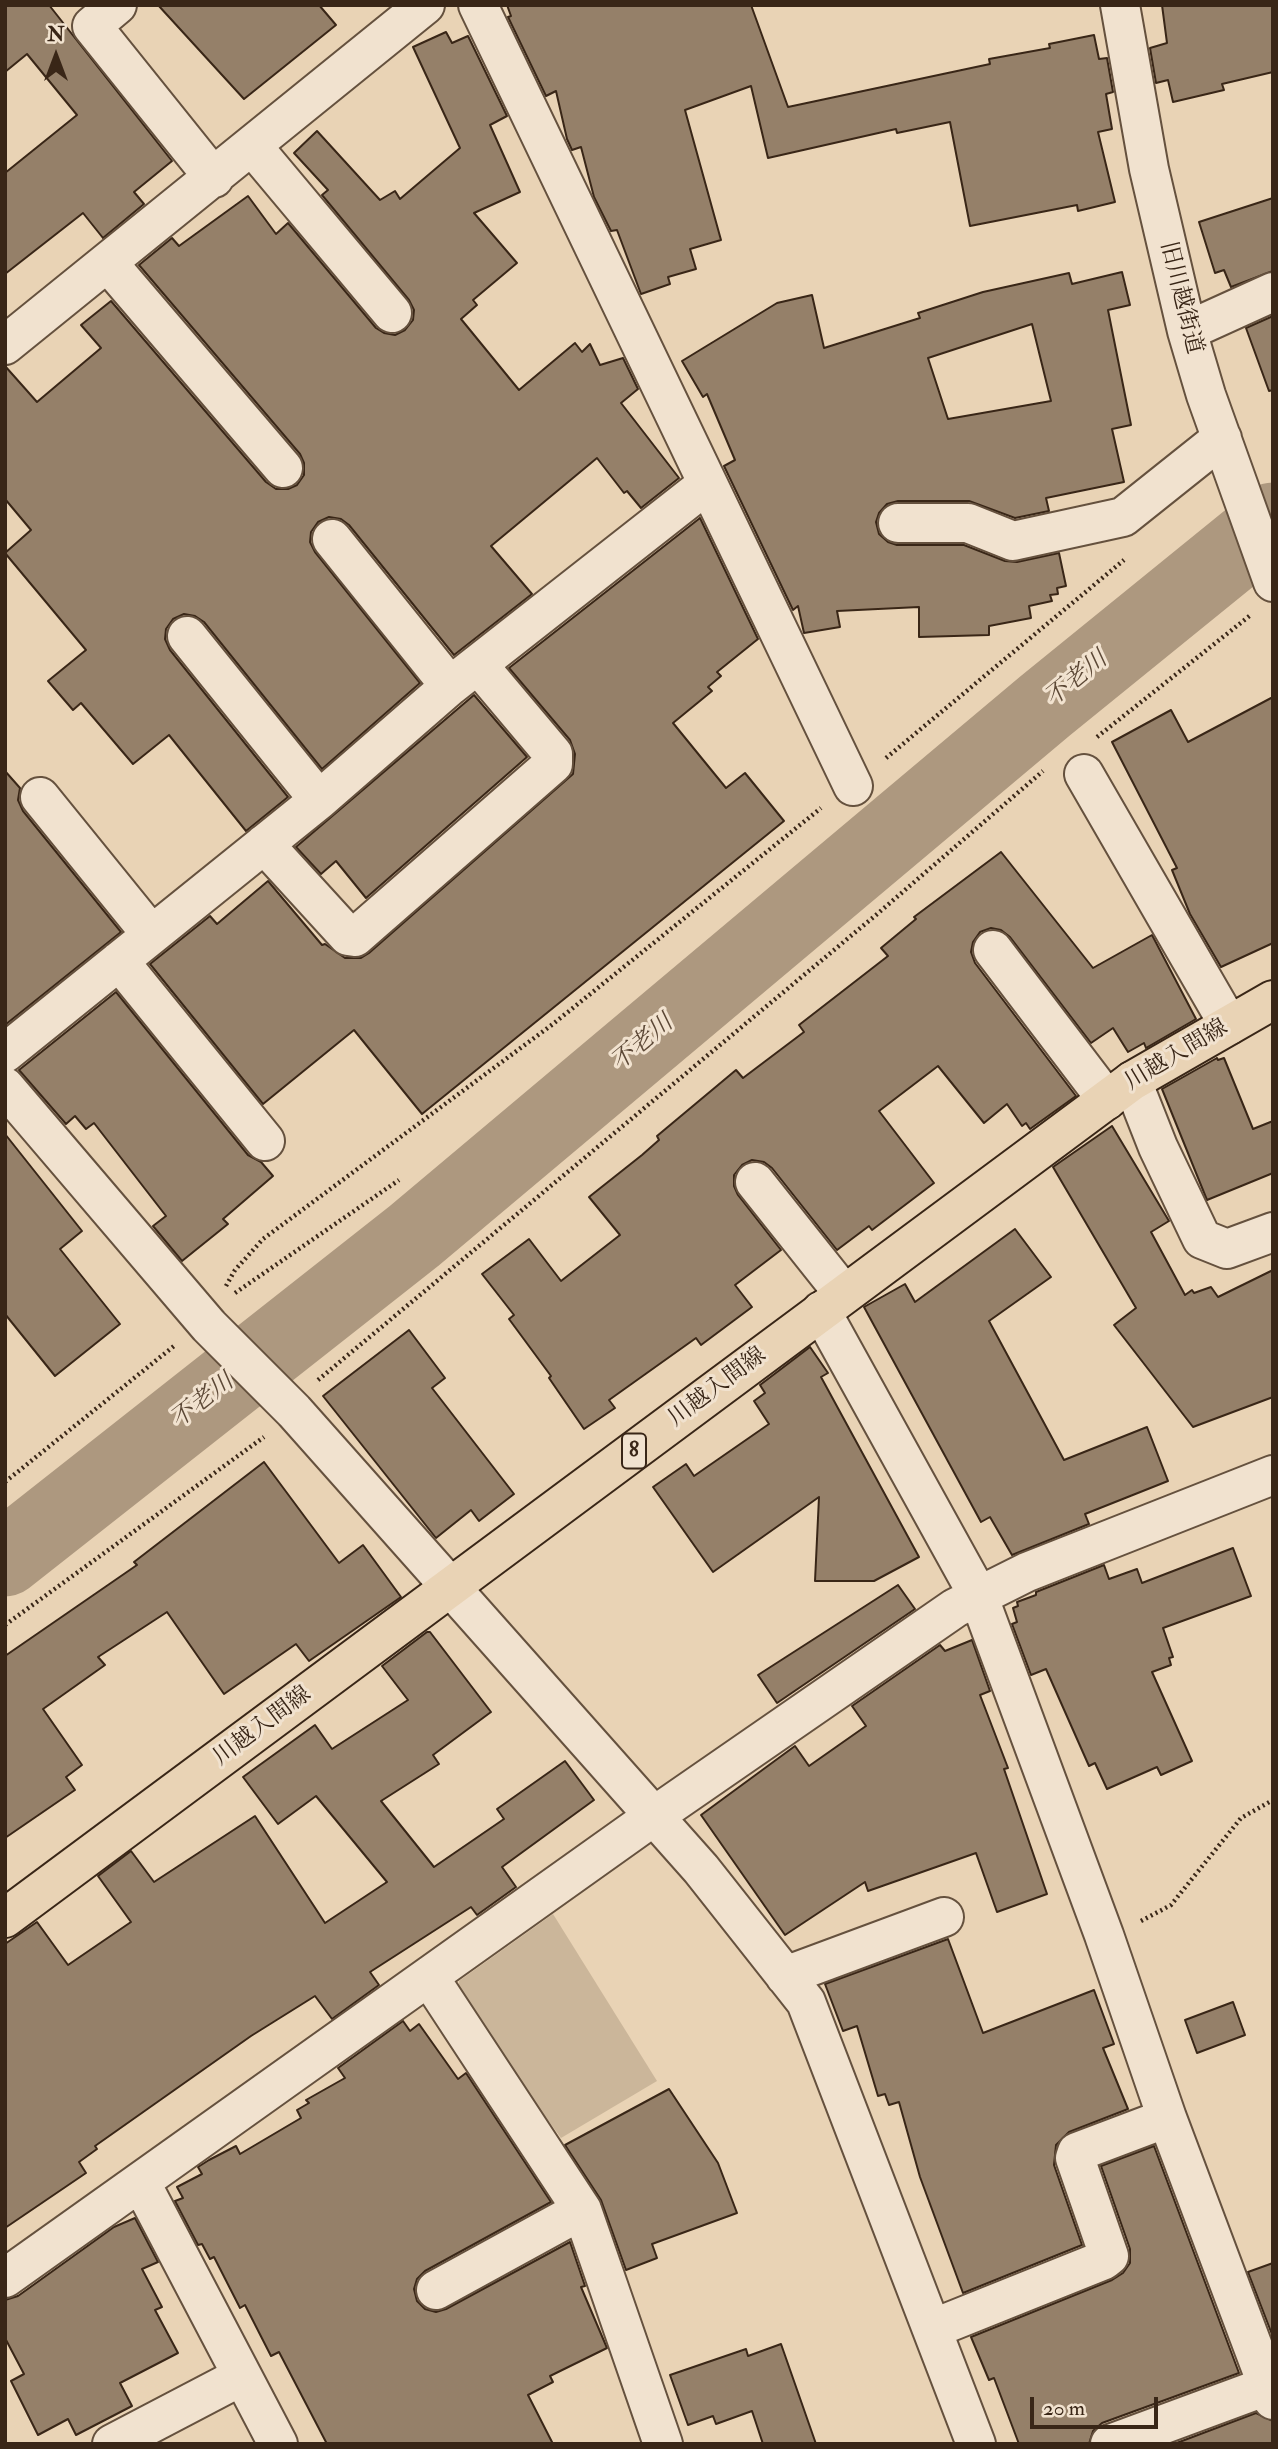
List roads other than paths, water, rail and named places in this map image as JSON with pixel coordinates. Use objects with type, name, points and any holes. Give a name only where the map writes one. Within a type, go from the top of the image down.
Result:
[{"type":"main road","name":"川越入間線","points":[[5,1918],[1119,1090],[1273,1000]]},
{"type":"street","points":[[117,5],[92,26],[214,178]]},
{"type":"street","points":[[6,343],[253,147],[425,5]]},
{"type":"street","points":[[478,5],[706,485],[853,786]]},
{"type":"street","name":"旧川越街道","points":[[1120,5],[1149,169],[1187,331],[1237,479],[1265,596]]},
{"type":"street","points":[[253,147],[392,313]]},
{"type":"street","points":[[108,263],[283,468]]},
{"type":"street","points":[[1187,331],[1273,292]]},
{"type":"street","points":[[898,523],[968,523],[1013,541],[1123,517],[1222,438]]},
{"type":"street","points":[[5,1053],[319,800],[464,676],[706,485]]},
{"type":"street","points":[[264,844],[348,936],[355,937],[553,764],[553,754],[464,676],[332,539]]},
{"type":"street","points":[[187,636],[319,800]]},
{"type":"street","points":[[1085,765],[1229,1025]]},
{"type":"street","points":[[40,797],[151,934]]},
{"type":"street","points":[[993,950],[1119,1090],[1158,1147],[1202,1238],[1227,1249],[1273,1231]]},
{"type":"street","points":[[119,961],[265,1141]]},
{"type":"street","points":[[5,1087],[701,1869],[806,2002],[976,2444]]},
{"type":"street","points":[[755,1182],[832,1302],[978,1595],[1104,1935],[1167,2119],[1270,2393],[1110,2444]]},
{"type":"street","points":[[5,2278],[654,1816],[978,1595],[1027,1572],[1273,1475]]},
{"type":"street","points":[[785,1976],[944,1917]]},
{"type":"street","points":[[429,1977],[582,2210],[663,2444]]},
{"type":"street","points":[[932,2329],[1109,2256],[1074,2158],[1077,2152],[1167,2119]]},
{"type":"street","points":[[141,2183],[278,2444]]},
{"type":"street","points":[[436,2290],[582,2210]]},
{"type":"street","points":[[112,2444],[242,2376]]},
{"type":"waterway","name":"不老川","points":[[5,1558],[414,1236],[1045,706],[1273,521]]}]
